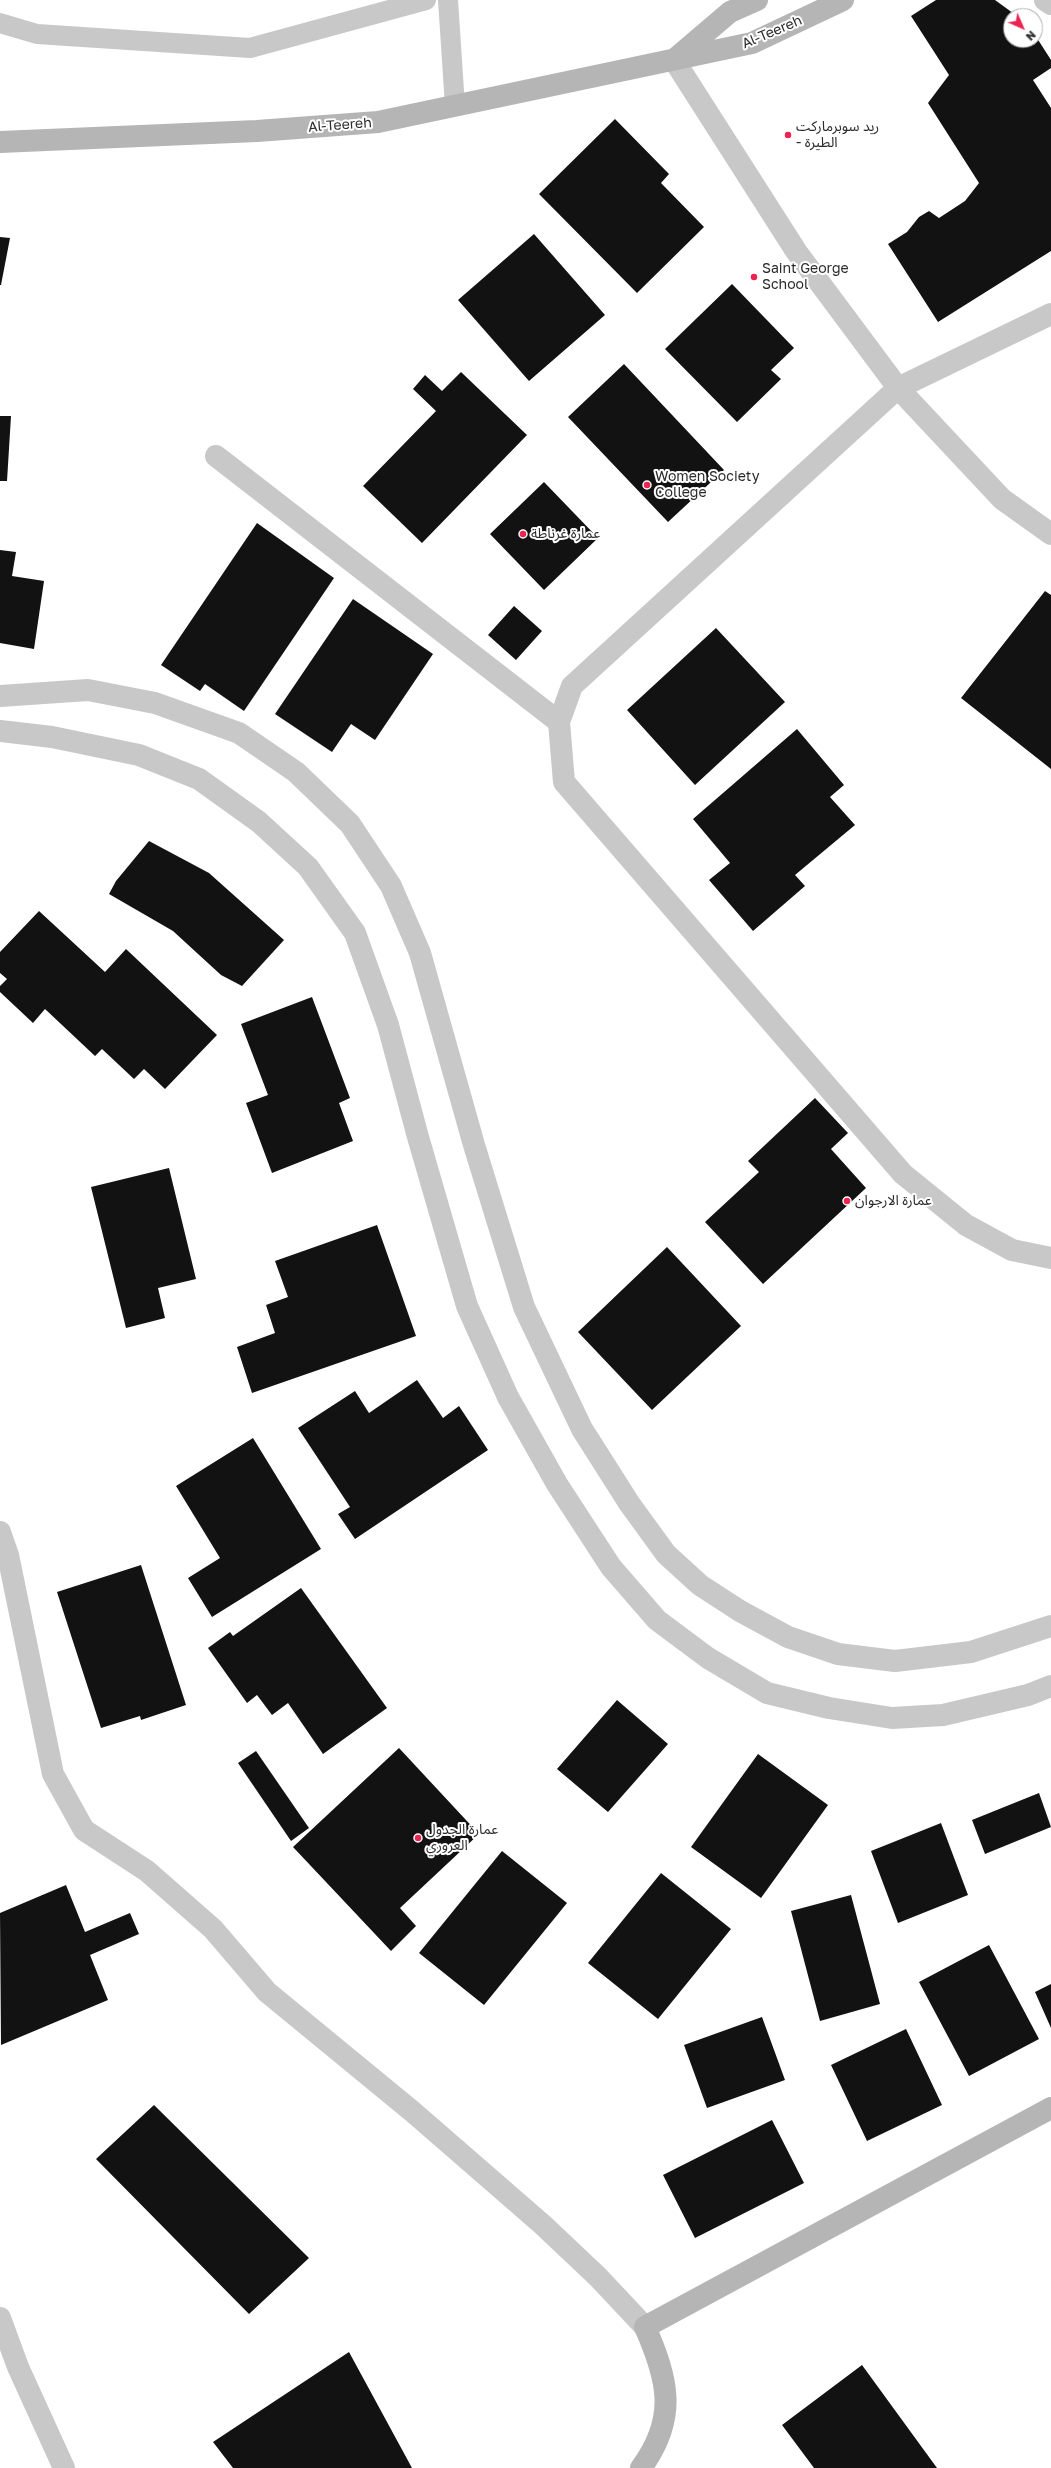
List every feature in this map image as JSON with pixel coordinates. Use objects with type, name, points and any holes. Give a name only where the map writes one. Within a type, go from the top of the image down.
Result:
[{"type":"main road","name":"Al-Teereh","points":[[674,60],[730,12],[757,0]]},
{"type":"main road","name":"Al-Teereh","points":[[0,142],[257,131],[378,122],[752,43],[843,0]]},
{"type":"main road","points":[[641,2468],[654,2450],[667,2405],[661,2362],[645,2327],[1051,2108]]},
{"type":"street","points":[[1045,0],[1051,4]]},
{"type":"street","points":[[674,60],[796,252],[898,388],[1002,499],[1051,534]]},
{"type":"street","points":[[1051,314],[898,388],[572,686],[559,722],[564,782],[903,1174],[966,1225],[1012,1250],[1051,1258]]},
{"type":"street","points":[[216,456],[559,722]]},
{"type":"street","points":[[0,696],[88,690],[156,703],[239,733],[296,772],[350,824],[391,886],[420,953],[474,1145],[524,1308],[582,1430],[629,1503],[666,1554],[700,1585],[740,1611],[788,1637],[838,1654],[895,1661],[971,1652],[1051,1626]]},
{"type":"street","points":[[0,731],[52,736],[139,755],[199,779],[258,822],[308,867],[355,933],[388,1025],[466,1306],[508,1397],[557,1484],[611,1567],[657,1620],[708,1658],[768,1693],[829,1708],[892,1718],[943,1715],[1028,1695],[1051,1686]]},
{"type":"street","points":[[0,1532],[8,1555],[53,1774],[84,1830],[147,1871],[213,1929],[267,1992],[413,2112],[542,2225],[598,2277],[645,2327]]},
{"type":"street","points":[[0,2318],[18,2367],[64,2468]]},
{"type":"lane","points":[[0,23],[37,34],[250,48],[426,0]]},
{"type":"lane","points":[[448,0],[455,106]]},
{"type":"building","points":[[936,0],[995,0],[1006,8],[1003,8],[1003,48],[1043,48],[1051,60],[1051,68],[1033,80],[1051,108],[1051,251],[938,322],[888,244],[907,232],[919,217],[929,211],[939,218],[965,201],[979,183],[928,103],[949,75],[911,16]]},
{"type":"building","points":[[615,119],[669,174],[661,183],[704,227],[637,293],[539,194]]},
{"type":"building","points":[[534,234],[605,315],[529,381],[458,300]]},
{"type":"building","points":[[0,237],[10,238],[1,285],[0,285]]},
{"type":"building","points":[[732,284],[794,348],[771,370],[781,379],[737,422],[665,349]]},
{"type":"building","points":[[624,364],[724,470],[668,522],[568,417]]},
{"type":"building","points":[[461,372],[527,435],[422,543],[363,486],[436,411],[413,389],[425,375],[442,391]]},
{"type":"building","points":[[0,416],[11,416],[7,481],[0,481]]},
{"type":"building","points":[[544,482],[598,538],[544,590],[490,534]]},
{"type":"building","points":[[257,523],[334,578],[244,711],[205,684],[200,691],[161,665]]},
{"type":"building","points":[[0,550],[16,552],[12,576],[44,581],[34,649],[0,643]]},
{"type":"building","points":[[1045,591],[1051,595],[1051,769],[961,698]]},
{"type":"building","points":[[353,599],[433,654],[375,740],[351,724],[332,752],[275,714]]},
{"type":"building","points":[[514,606],[542,631],[516,660],[488,635]]},
{"type":"building","points":[[716,628],[785,702],[695,785],[627,710]]},
{"type":"building","points":[[797,729],[844,785],[830,797],[855,825],[795,875],[805,886],[753,931],[709,880],[730,863],[693,819]]},
{"type":"building","points":[[149,841],[209,873],[284,940],[242,986],[221,975],[173,931],[109,894],[116,881]]},
{"type":"building","points":[[39,911],[105,972],[126,949],[217,1035],[165,1089],[144,1069],[134,1079],[102,1049],[95,1056],[45,1009],[33,1023],[0,992],[0,986],[7,979],[0,973],[0,952]]},
{"type":"building","points":[[312,997],[350,1098],[339,1103],[353,1141],[272,1173],[246,1103],[268,1095],[241,1024]]},
{"type":"building","points":[[815,1098],[848,1133],[831,1149],[866,1188],[763,1284],[705,1222],[759,1172],[748,1161]]},
{"type":"building","points":[[169,1168],[196,1279],[158,1288],[165,1318],[126,1328],[91,1187]]},
{"type":"building","points":[[377,1225],[416,1336],[252,1393],[237,1347],[275,1333],[266,1305],[288,1297],[275,1261]]},
{"type":"building","points":[[667,1247],[741,1326],[652,1410],[578,1332]]},
{"type":"building","points":[[417,1380],[443,1418],[459,1406],[488,1450],[355,1539],[338,1514],[350,1507],[298,1428],[355,1391],[369,1413]]},
{"type":"building","points":[[253,1438],[321,1549],[212,1617],[188,1578],[220,1558],[176,1486]]},
{"type":"building","points":[[141,1565],[186,1705],[141,1720],[140,1716],[101,1728],[57,1592]]},
{"type":"building","points":[[301,1588],[387,1708],[323,1754],[288,1703],[272,1715],[257,1695],[247,1703],[208,1648],[230,1632],[233,1636]]},
{"type":"building","points":[[617,1700],[668,1744],[608,1812],[557,1769]]},
{"type":"building","points":[[399,1748],[479,1834],[400,1908],[416,1926],[391,1951],[293,1847]]},
{"type":"building","points":[[256,1751],[309,1828],[291,1841],[238,1763]]},
{"type":"building","points":[[758,1754],[828,1805],[761,1898],[691,1847]]},
{"type":"building","points":[[1039,1793],[1051,1827],[985,1854],[972,1820]]},
{"type":"building","points":[[941,1823],[968,1895],[898,1923],[871,1851]]},
{"type":"building","points":[[502,1851],[567,1903],[484,2005],[419,1953]]},
{"type":"building","points":[[661,1873],[731,1929],[658,2019],[588,1963]]},
{"type":"building","points":[[66,1885],[85,1932],[130,1913],[139,1934],[90,1955],[108,2000],[1,2045],[0,1913]]},
{"type":"building","points":[[851,1895],[880,2004],[820,2021],[791,1911]]},
{"type":"building","points":[[989,1945],[1039,2039],[969,2076],[919,1982]]},
{"type":"building","points":[[1051,1984],[1051,2028],[1035,1992]]},
{"type":"building","points":[[762,2017],[785,2080],[707,2108],[684,2045]]},
{"type":"building","points":[[906,2029],[942,2105],[867,2141],[831,2065]]},
{"type":"building","points":[[154,2105],[309,2258],[249,2314],[96,2159]]},
{"type":"building","points":[[772,2120],[804,2183],[695,2238],[663,2175]]},
{"type":"building","points":[[349,2352],[412,2468],[233,2468],[213,2442]]},
{"type":"building","points":[[862,2365],[937,2468],[814,2468],[782,2425]]},
{"type":"place","name":"ريد سوبرماركت - الطيرة","points":[[788,135]]},
{"type":"place","name":"Saint George School","points":[[754,277]]},
{"type":"place","name":"Women Society College","points":[[647,485]]},
{"type":"place","name":"عمارة غرناطة","points":[[523,534]]},
{"type":"place","name":"عمارة الارجوان","points":[[847,1201]]},
{"type":"place","name":"عمارة الجدول العروري","points":[[418,1838]]}]
